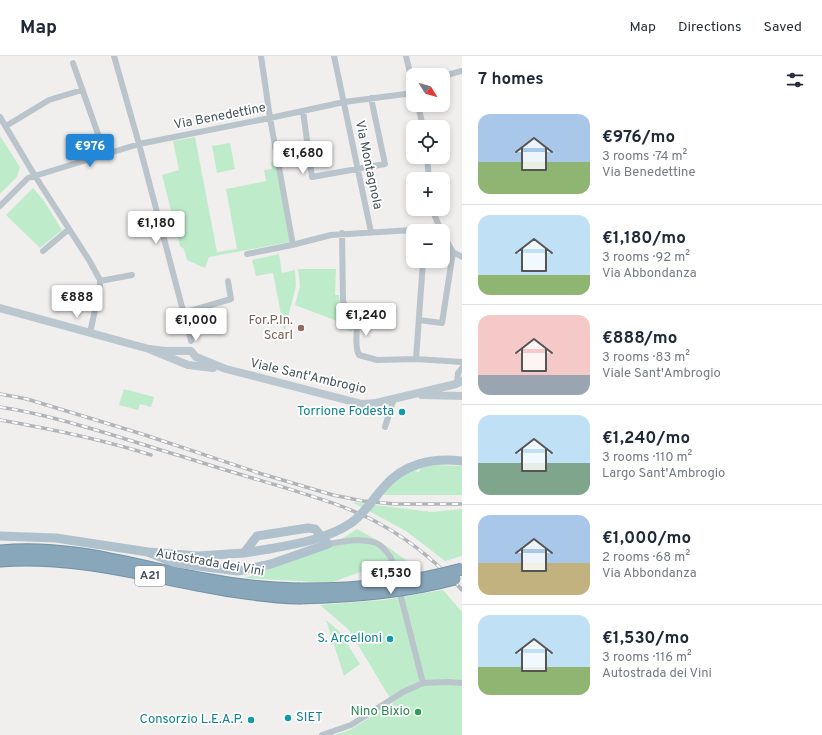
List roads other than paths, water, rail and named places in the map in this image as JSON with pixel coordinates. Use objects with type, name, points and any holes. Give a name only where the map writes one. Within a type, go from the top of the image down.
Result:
[{"type":"highway","name":"Autostrada dei Vini","points":[[0,551],[28,550],[76,553],[122,561],[204,579],[277,588],[337,589],[367,587],[424,578],[462,569]]},
{"type":"highway","name":"Autostrada dei Vini","points":[[0,560],[33,559],[85,563],[206,587],[285,598],[341,597],[376,594],[421,587],[462,577]]},
{"type":"main road","name":"Viale Sant'Ambrogio","points":[[0,308],[148,349],[188,364],[226,369],[354,403],[369,404],[459,380]]},
{"type":"main road","name":"Viale Sant'Ambrogio","points":[[148,349],[191,353],[226,369]]},
{"type":"main road","points":[[191,353],[194,363],[188,364],[182,358],[191,353]]},
{"type":"main road","name":"Viale Sant'Ambrogio","points":[[459,380],[455,391],[461,396]]},
{"type":"main road","name":"Viale Sant'Ambrogio","points":[[409,394],[461,396]]},
{"type":"main road","points":[[0,536],[56,538],[148,552],[198,556],[244,553],[288,545],[337,531],[358,517],[370,505],[384,486],[400,472],[427,461],[442,459],[462,461]]},
{"type":"main road","points":[[148,552],[175,563],[238,571],[271,564],[328,544],[315,529],[308,528],[257,536],[244,553]]},
{"type":"street","points":[[114,56],[191,341],[191,353]]},
{"type":"street","points":[[261,56],[270,118],[293,245]]},
{"type":"street","name":"Via Montagnola","points":[[334,56],[371,232]]},
{"type":"street","points":[[406,56],[409,68]]},
{"type":"street","points":[[73,63],[105,154]]},
{"type":"street","points":[[450,74],[462,71]]},
{"type":"street","points":[[6,126],[49,100],[82,90]]},
{"type":"street","name":"Via Benedettine","points":[[0,206],[28,178],[139,144],[344,102],[406,94]]},
{"type":"street","points":[[303,111],[312,177],[385,164],[371,98]]},
{"type":"street","points":[[0,117],[35,176],[89,260],[100,281],[90,333]]},
{"type":"street","points":[[43,251],[69,228]]},
{"type":"street","points":[[247,254],[342,233],[406,230]]},
{"type":"street","points":[[342,233],[343,304],[356,324],[357,352],[362,356],[377,360],[416,359],[462,362]]},
{"type":"street","points":[[450,247],[453,252],[462,257]]},
{"type":"street","points":[[419,320],[442,323],[453,252]]},
{"type":"street","points":[[416,359],[423,268]]},
{"type":"street","points":[[100,281],[132,275]]},
{"type":"street","points":[[183,313],[232,299],[228,281]]},
{"type":"street","points":[[459,380],[462,368]]},
{"type":"street","points":[[385,427],[394,398]]},
{"type":"street","points":[[328,544],[352,541],[370,541],[377,543],[391,558],[423,683]]},
{"type":"street","points":[[322,735],[350,725],[403,692],[423,683],[462,683]]},
{"type":"railway","points":[[0,394],[27,399],[142,434],[262,474],[333,495],[363,501],[395,504],[462,504]]},
{"type":"railway","points":[[0,407],[47,416],[93,429],[347,508],[382,525],[414,546],[444,571],[462,590]]},
{"type":"railway","points":[[0,420],[76,435],[151,455]]},
{"type":"place","name":"For.P.In. Scarl","points":[[301,328]]},
{"type":"place","name":"Torrione Fodesta","points":[[402,412]]},
{"type":"place","name":"S. Arcelloni","points":[[390,639]]},
{"type":"place","name":"Nino Bixio","points":[[418,712]]},
{"type":"place","name":"SIET","points":[[288,718]]},
{"type":"place","name":"Consorzio L.E.A.P.","points":[[251,720]]}]
